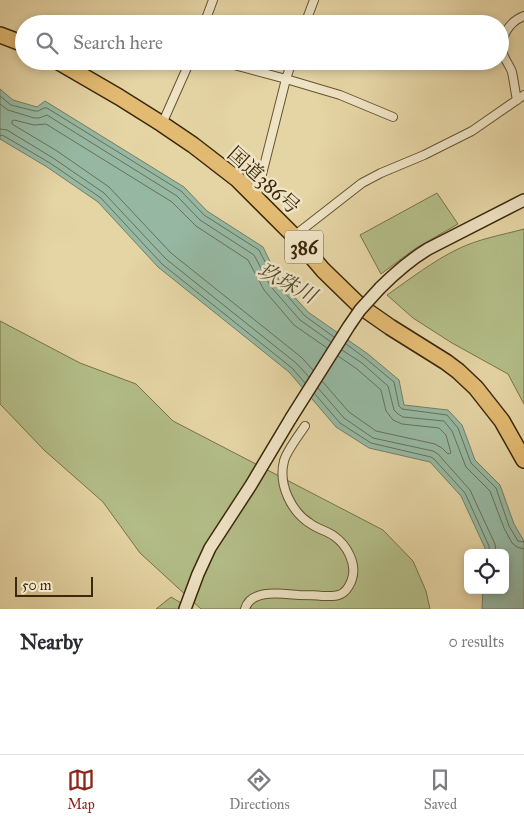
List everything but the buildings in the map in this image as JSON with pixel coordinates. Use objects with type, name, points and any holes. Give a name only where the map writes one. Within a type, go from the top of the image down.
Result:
[{"type":"highway","points":[[0,35],[15,41]]},
{"type":"highway","name":"国道386号","points":[[73,70],[162,124],[231,175],[294,236],[323,270],[360,306],[458,371],[476,388],[502,421],[524,460]]},
{"type":"street","points":[[207,15],[213,0]]},
{"type":"street","points":[[309,15],[314,0]]},
{"type":"street","points":[[509,26],[524,16]]},
{"type":"street","points":[[294,236],[362,183],[381,173],[424,156],[472,131],[521,98],[509,66]]},
{"type":"street","points":[[162,124],[186,70]]},
{"type":"street","points":[[252,70],[340,95],[393,117]]},
{"type":"street","points":[[256,198],[289,70]]},
{"type":"street","points":[[185,609],[210,548],[252,485],[291,418],[360,310],[395,273],[413,258],[524,200]]},
{"type":"street","points":[[245,609],[256,596],[271,593],[335,596],[345,592],[352,580],[354,564],[348,551],[335,537],[309,523],[293,507],[283,486],[284,460],[305,426]]},
{"type":"green space","points":[[437,193],[458,224],[416,248],[381,274],[360,235]]},
{"type":"green space","points":[[524,229],[524,404],[508,374],[452,343],[413,318],[387,295],[458,249],[482,240]]},
{"type":"green space","points":[[0,321],[80,363],[136,384],[173,421],[383,530],[413,561],[426,591],[430,609],[201,609],[140,553],[103,502],[44,450],[0,404]]},
{"type":"green space","points":[[171,597],[191,609],[156,609]]},
{"type":"water","points":[[0,89],[13,100],[37,107],[45,101],[184,187],[207,211],[263,247],[279,280],[308,312],[368,354],[399,380],[404,405],[448,410],[462,425],[475,460],[500,485],[514,524],[524,541],[524,609],[482,609],[483,594],[509,594],[509,549],[485,549],[461,496],[430,462],[369,448],[336,427],[289,372],[158,267],[98,202],[47,167],[0,139]]},
{"type":"water label","name":"玖珠川","points":[[287,283]]}]
